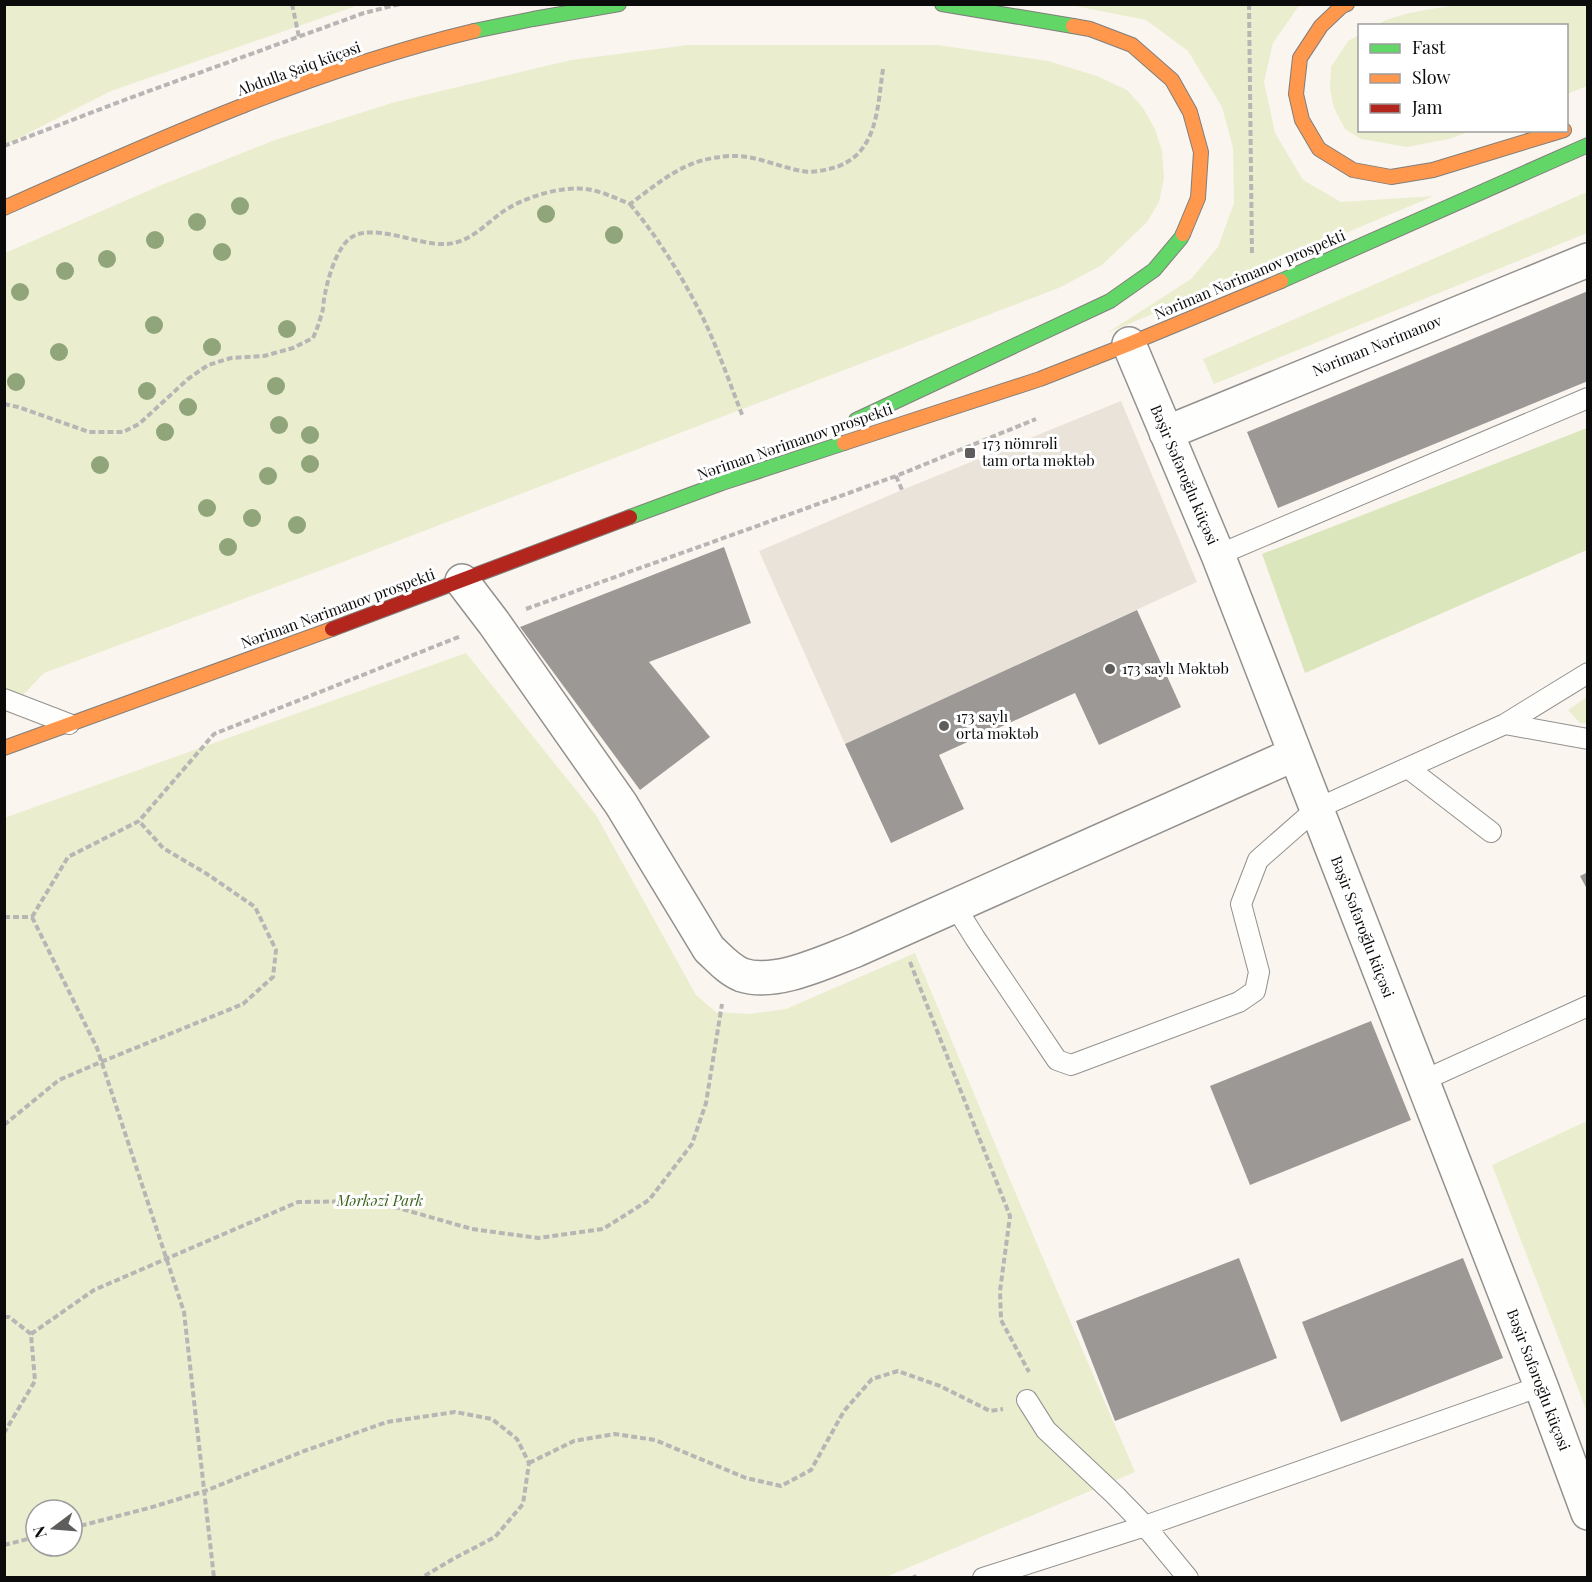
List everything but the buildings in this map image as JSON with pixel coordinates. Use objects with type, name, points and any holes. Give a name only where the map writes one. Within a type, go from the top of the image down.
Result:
[{"type":"main road","name":"Abdulla Şaiq küçəsi","points":[[4,208],[220,114],[393,53],[542,16],[619,4]]},
{"type":"main road","points":[[840,428],[1110,301],[1154,270],[1181,238],[1198,198],[1201,152],[1190,112],[1172,80],[1132,45],[1090,29],[942,4]]},
{"type":"main road","points":[[1347,4],[1321,26],[1300,58],[1296,94],[1302,120],[1319,149],[1353,170],[1391,177],[1433,170],[1559,132]]},
{"type":"main road","name":"Nəriman Nərimanov prospekti","points":[[4,748],[462,581],[722,483],[1040,379],[1265,288],[1587,145]]},
{"type":"main road","points":[[4,194],[94,168]]},
{"type":"main road","points":[[722,483],[819,438]]},
{"type":"street","name":"Nəriman Nərimanov","points":[[1166,433],[1587,260]]},
{"type":"street","name":"Bəşir Səfəroğlu küçəsi","points":[[1129,344],[1218,555],[1541,1386],[1587,1513]]},
{"type":"street","points":[[462,581],[621,804],[709,949],[726,965],[742,975],[769,978],[802,970],[856,950],[1294,754]]},
{"type":"lane","points":[[1218,555],[1587,398]]},
{"type":"lane","points":[[955,906],[1058,1060],[1071,1065],[1239,1002],[1255,991],[1259,972],[1241,904],[1258,860],[1316,809],[1505,724],[1587,673]]},
{"type":"lane","points":[[4,699],[70,724]]},
{"type":"lane","points":[[1505,724],[1587,739]]},
{"type":"lane","points":[[1408,768],[1491,832]]},
{"type":"lane","points":[[1422,1081],[1587,1006]]},
{"type":"lane","points":[[982,1578],[1145,1526],[1541,1386]]},
{"type":"lane","points":[[1027,1400],[1046,1430],[1145,1526],[1188,1578]]},
{"type":"path","points":[[292,4],[299,37]]},
{"type":"path","points":[[4,146],[364,13],[400,4]]},
{"type":"path","points":[[1249,4],[1252,257]]},
{"type":"path","points":[[630,204],[675,171],[692,163],[715,158],[732,156],[753,158],[803,172],[835,168],[850,160],[872,136],[877,117],[883,69]]},
{"type":"path","points":[[4,404],[88,432],[123,432],[139,424],[188,379],[208,365],[231,358],[264,356],[293,348],[313,338],[322,315],[325,292],[333,263],[348,240],[358,233],[375,231],[426,243],[447,244],[466,239],[504,211],[533,197],[574,188],[592,190],[630,204],[645,222],[704,319],[742,417]]},
{"type":"path","points":[[517,613],[896,476],[1038,419]]},
{"type":"path","points":[[896,476],[902,490]]},
{"type":"path","points":[[32,917],[68,857],[140,820],[214,735],[469,633]]},
{"type":"path","points":[[4,1125],[59,1080],[243,1004],[273,977],[276,951],[255,907],[207,874],[163,848],[140,820]]},
{"type":"path","points":[[4,916],[32,917]]},
{"type":"path","points":[[32,917],[97,1048],[184,1312],[214,1578]]},
{"type":"path","points":[[529,1463],[574,1441],[615,1434],[656,1440],[746,1478],[781,1485],[811,1470],[844,1411],[872,1379],[898,1371],[940,1386],[990,1411],[1011,1408],[1027,1400],[1032,1377],[1001,1320],[1000,1291],[1010,1216],[908,956]]},
{"type":"path","points":[[30,1334],[94,1290],[298,1202],[374,1201],[472,1229],[538,1238],[603,1229],[650,1200],[692,1144],[706,1103],[723,997]]},
{"type":"path","points":[[4,1317],[9,1317],[30,1334],[35,1381],[4,1433]]},
{"type":"path","points":[[84,1525],[205,1491],[304,1451],[387,1422],[455,1412],[492,1419],[517,1439],[529,1463],[523,1504],[495,1538],[421,1578]]},
{"type":"path","points":[[4,1545],[24,1540]]},
{"type":"green space","points":[[5,4],[359,5],[111,91],[5,145]]},
{"type":"green space","points":[[1070,5],[1303,5],[1298,7],[1273,43],[1264,82],[1275,133],[1303,180],[1341,202],[1434,196],[1107,333],[1191,279],[1218,247],[1234,203],[1233,148],[1222,107],[1188,51],[1146,20]]},
{"type":"green space","points":[[1458,5],[1587,5],[1587,86],[1568,94],[1568,24],[1378,24],[1405,14]]},
{"type":"green space","points":[[1358,36],[1358,132],[1468,132],[1449,139],[1407,147],[1361,139],[1345,129],[1334,108],[1330,90],[1331,67],[1348,41]]},
{"type":"green space","points":[[688,45],[938,45],[1048,61],[1097,76],[1127,90],[1143,108],[1155,129],[1162,151],[1164,178],[1159,202],[1147,222],[1102,265],[1061,287],[335,565],[44,673],[5,714],[5,253],[159,186],[275,140],[395,102],[571,60]]},
{"type":"green space","points":[[1587,192],[1587,233],[1214,384],[1203,359]]},
{"type":"green space","points":[[1587,428],[1587,550],[1305,673],[1262,554]]},
{"type":"green space","name":"Mərkəzi Park","points":[[466,653],[596,815],[696,995],[716,1012],[749,1014],[786,1009],[915,953],[1135,1472],[886,1577],[5,1577],[4,818]]},
{"type":"green space","points":[[1587,697],[1587,723],[1580,723],[1568,710]]},
{"type":"green space","points":[[1587,1121],[1587,1412],[1492,1165]]},
{"type":"shaded area","points":[[1121,401],[1197,582],[845,744],[759,551]]},
{"type":"traffic: fast","points":[[474,31],[619,4]]},
{"type":"traffic: fast","points":[[942,4],[1073,26]]},
{"type":"traffic: fast","points":[[1281,281],[1588,145]]},
{"type":"traffic: fast","points":[[856,420],[1110,301],[1154,270],[1183,234]]},
{"type":"traffic: fast","points":[[630,517],[722,483],[844,443]]},
{"type":"traffic: slow","points":[[1347,4],[1321,26],[1300,58],[1296,94],[1302,120],[1319,149],[1353,170],[1391,177],[1433,170],[1557,132]]},
{"type":"traffic: slow","points":[[1073,26],[1090,29],[1132,45],[1172,80],[1190,112],[1201,152],[1198,198],[1183,234]]},
{"type":"traffic: slow","points":[[4,208],[177,132],[294,86],[413,47],[474,31]]},
{"type":"traffic: slow","points":[[844,443],[1040,379],[1281,281]]},
{"type":"traffic: slow","points":[[4,748],[332,629]]},
{"type":"traffic: jam","points":[[332,629],[630,517]]},
{"type":"place","name":"173 nömrəli tam orta məktəb","points":[[970,453]]},
{"type":"place","name":"173 saylı Məktəb","points":[[1110,669]]},
{"type":"place","name":"173 saylı orta məktəb","points":[[944,726]]}]
